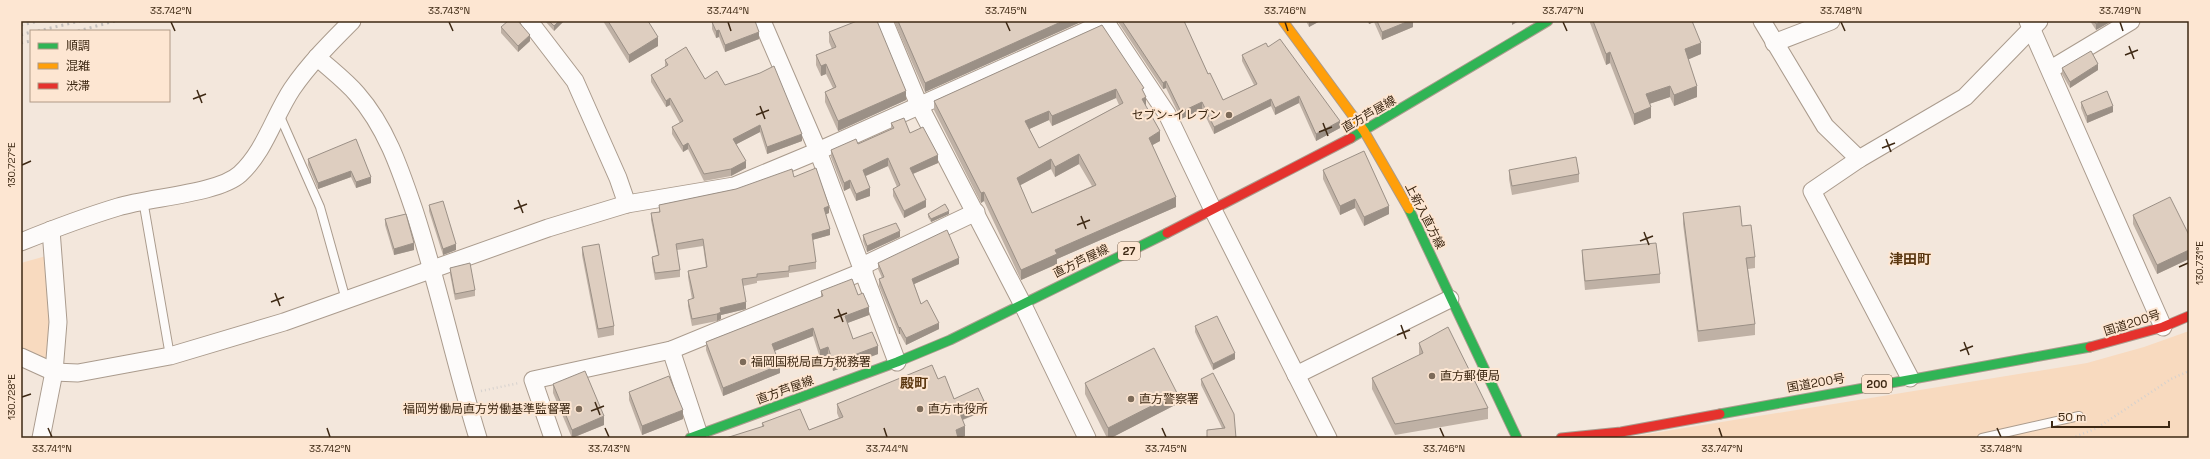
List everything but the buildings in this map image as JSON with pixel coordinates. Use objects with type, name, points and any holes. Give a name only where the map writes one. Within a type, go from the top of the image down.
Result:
[{"type":"main road","name":"上新入直方線","points":[[1284,21],[1364,131],[1416,221],[1450,299],[1517,438]]},
{"type":"main road","name":"直方芦屋線","points":[[694,436],[897,362],[950,340],[1022,303],[1213,210],[1364,131],[1548,21]]},
{"type":"main road","name":"国道200号","points":[[1561,438],[1620,432],[1910,378],[2102,345],[2163,327],[2189,316]]},
{"type":"street","points":[[21,242],[118,207],[143,200],[223,184],[239,175],[253,160],[292,89],[317,57],[352,21]]},
{"type":"street","points":[[529,21],[575,81],[618,178],[627,204]]},
{"type":"street","points":[[762,21],[818,151],[897,362]]},
{"type":"street","points":[[884,21],[919,105],[1022,303],[1087,438]]},
{"type":"street","points":[[21,357],[54,372],[78,373],[170,356],[284,322],[548,228],[627,204],[734,186],[818,151],[1106,21],[1167,114],[1213,210],[1328,438]]},
{"type":"street","points":[[1762,21],[1825,126],[1859,159]]},
{"type":"street","points":[[1774,43],[1831,21]]},
{"type":"street","points":[[2051,69],[2131,21]]},
{"type":"street","points":[[1910,378],[1812,191],[1859,159],[1965,97],[2033,24],[2051,69],[2163,327]]},
{"type":"street","points":[[317,57],[357,94],[382,130],[399,165],[433,270],[464,395],[478,438]]},
{"type":"street","points":[[553,438],[533,380],[672,350],[863,269],[976,212]]},
{"type":"street","points":[[41,438],[54,372],[58,322],[51,230]]},
{"type":"street","points":[[1296,376],[1450,299]]},
{"type":"street","points":[[672,350],[694,436]]},
{"type":"lane","points":[[279,114],[320,207],[346,300]]},
{"type":"lane","points":[[143,200],[170,356]]},
{"type":"lane","points":[[1982,438],[2079,416]]},
{"type":"path","points":[[2072,438],[2097,428],[2171,378],[2189,370]]},
{"type":"path","points":[[464,395],[533,380]]},
{"type":"shaded area","points":[[46,256],[53,318],[48,358],[46,361],[21,352],[21,263]]},
{"type":"shaded area","points":[[2189,331],[2189,438],[1623,438],[2087,363],[2144,347]]},
{"type":"railway","points":[[21,25],[39,21]]},
{"type":"railway","points":[[42,30],[80,21]]},
{"type":"railway","points":[[82,30],[115,21]]},
{"type":"railway","points":[[21,35],[30,32]]},
{"type":"railway","points":[[21,43],[30,41]]},
{"type":"traffic: fast","points":[[1351,138],[1548,21]]},
{"type":"traffic: fast","points":[[1409,209],[1517,438]]},
{"type":"traffic: fast","points":[[690,438],[897,362],[950,340],[1167,233]]},
{"type":"traffic: fast","points":[[1720,414],[2090,347]]},
{"type":"traffic: slow","points":[[1283,21],[1364,131],[1409,209]]},
{"type":"traffic: jam","points":[[1167,233],[1351,138]]},
{"type":"traffic: jam","points":[[2090,347],[2163,327],[2189,316]]},
{"type":"traffic: jam","points":[[1561,438],[1621,432],[1720,414]]},
{"type":"place","name":"セブン-イレブン","points":[[1229,115]]},
{"type":"place","name":"福岡国税局直方税務署","points":[[743,362]]},
{"type":"place","name":"直方郵便局","points":[[1432,376]]},
{"type":"place","name":"直方警察署","points":[[1131,399]]},
{"type":"place","name":"福岡労働局直方労働基準監督署","points":[[579,409]]},
{"type":"place","name":"直方市役所","points":[[920,409]]},
{"type":"district","name":"津田町","points":[[1910,259]]},
{"type":"district","name":"殿町","points":[[914,383]]}]
